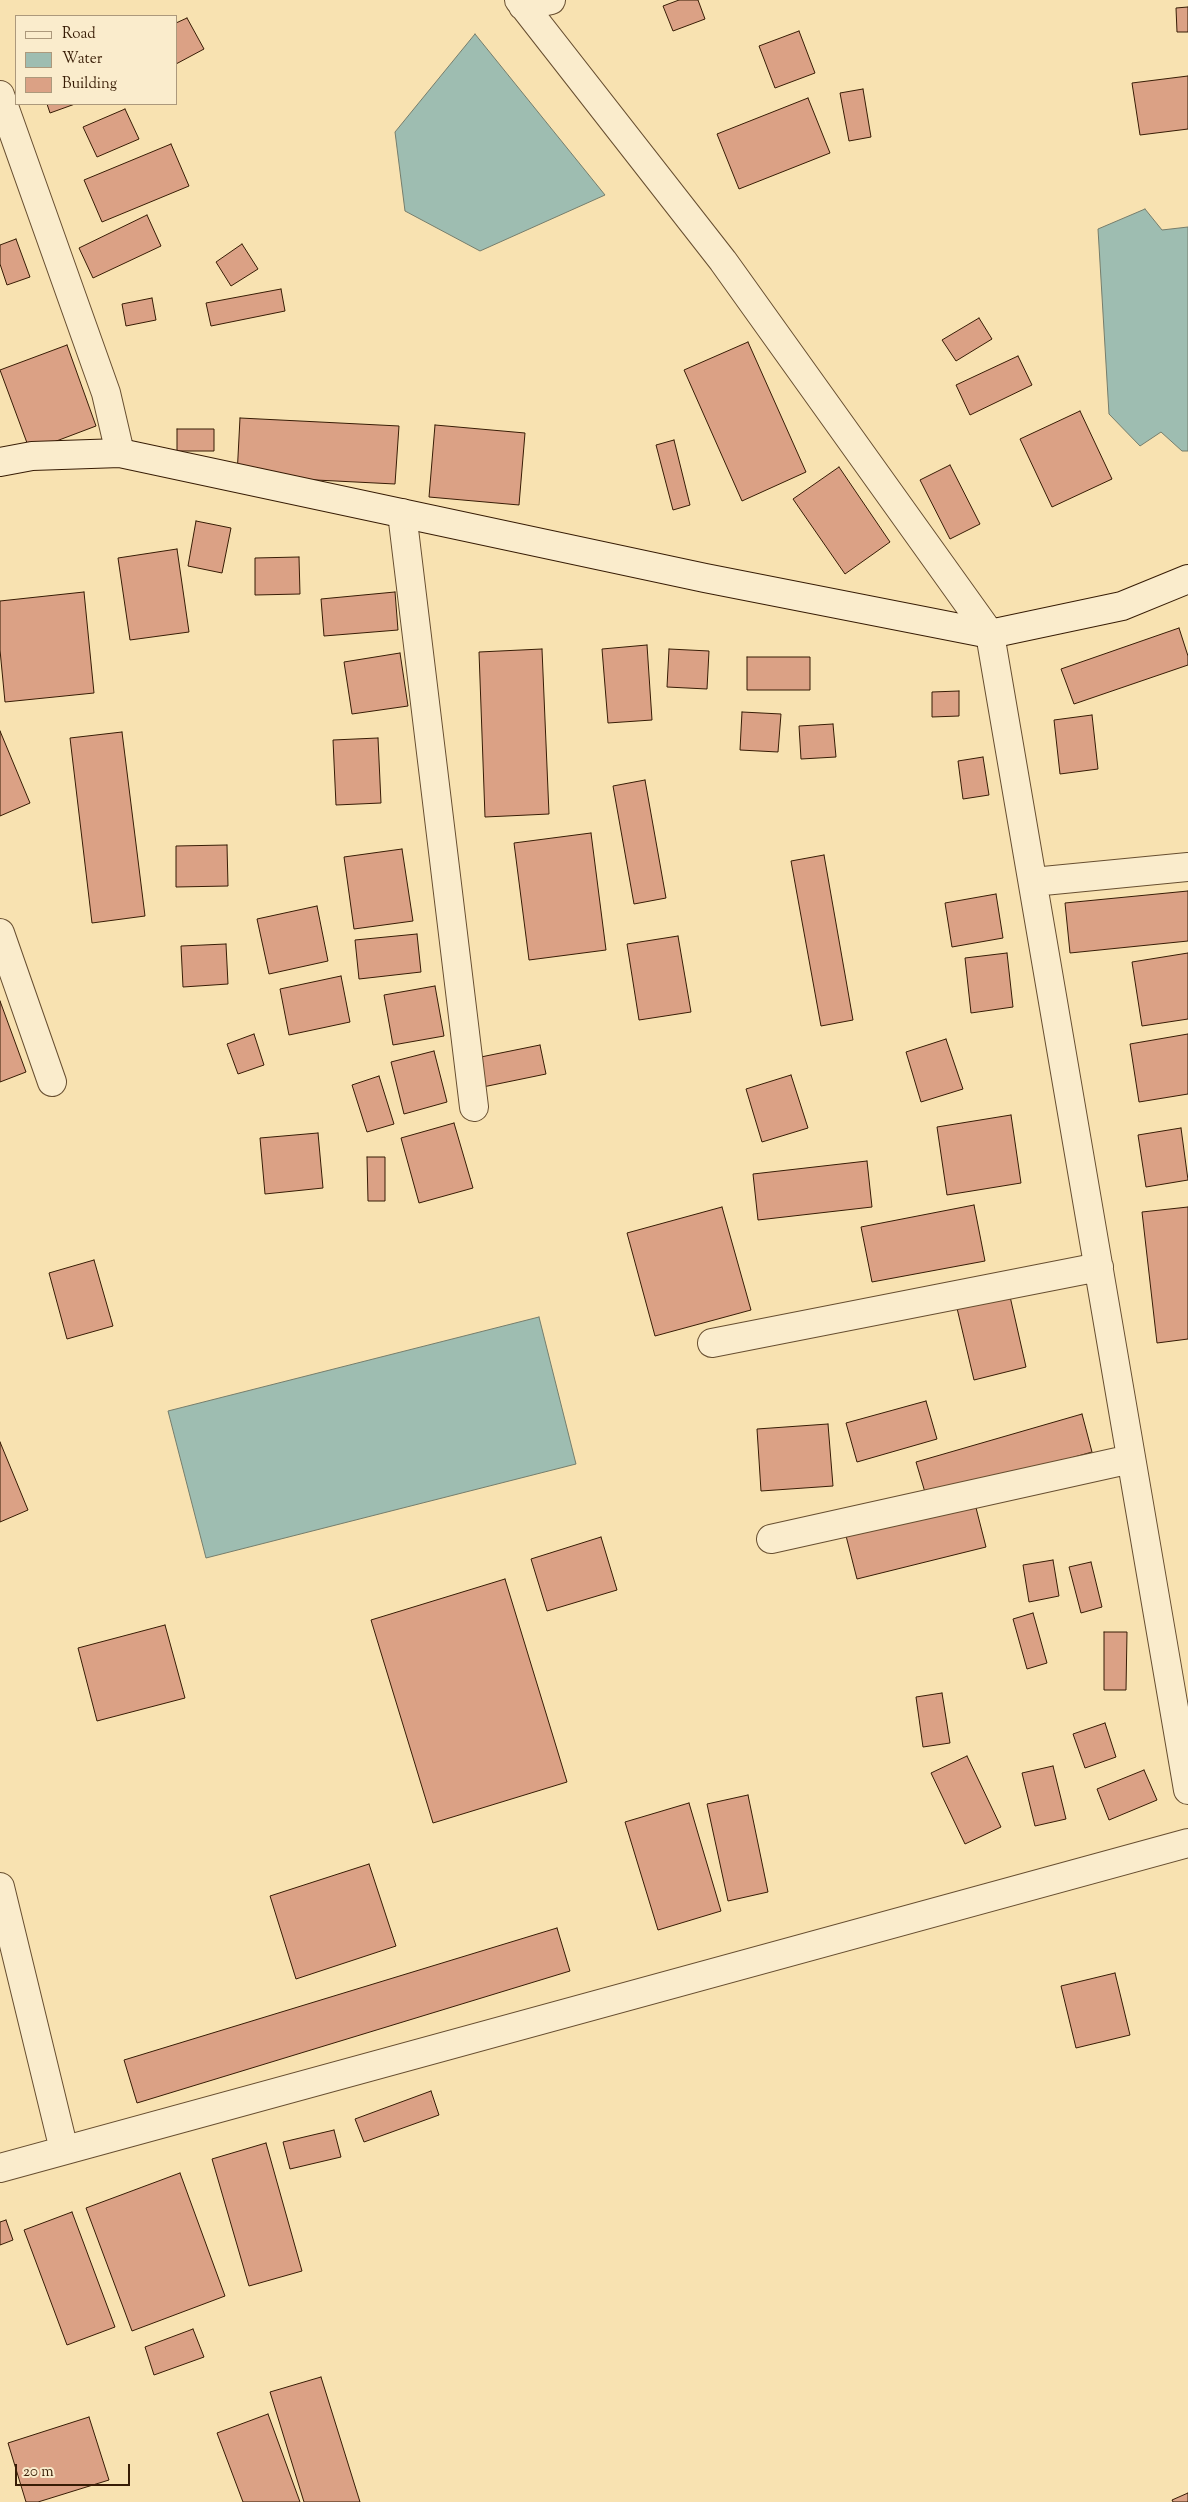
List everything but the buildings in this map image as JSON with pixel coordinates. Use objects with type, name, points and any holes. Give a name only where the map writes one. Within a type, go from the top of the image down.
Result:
[{"type":"street","points":[[521,3],[551,0]]},
{"type":"street","points":[[521,3],[723,261],[990,634],[1188,1790]]},
{"type":"street","points":[[0,95],[106,393],[120,453]]},
{"type":"street","points":[[0,462],[32,456],[120,453],[705,578],[990,634],[1122,606],[1188,578]]},
{"type":"street","points":[[402,514],[474,1106]]},
{"type":"street","points":[[1033,882],[1188,866]]},
{"type":"street","points":[[0,933],[52,1082]]},
{"type":"street","points":[[712,1343],[1099,1267]]},
{"type":"street","points":[[771,1539],[1131,1459]]},
{"type":"street","points":[[0,2168],[1188,1843]]},
{"type":"street","points":[[0,1887],[64,2150]]},
{"type":"water","points":[[475,34],[605,195],[480,251],[405,211],[395,132]]},
{"type":"water","points":[[1145,209],[1162,230],[1188,227],[1188,451],[1182,451],[1161,432],[1140,446],[1109,414],[1098,229]]},
{"type":"water","points":[[539,1317],[576,1464],[206,1558],[168,1411]]}]
